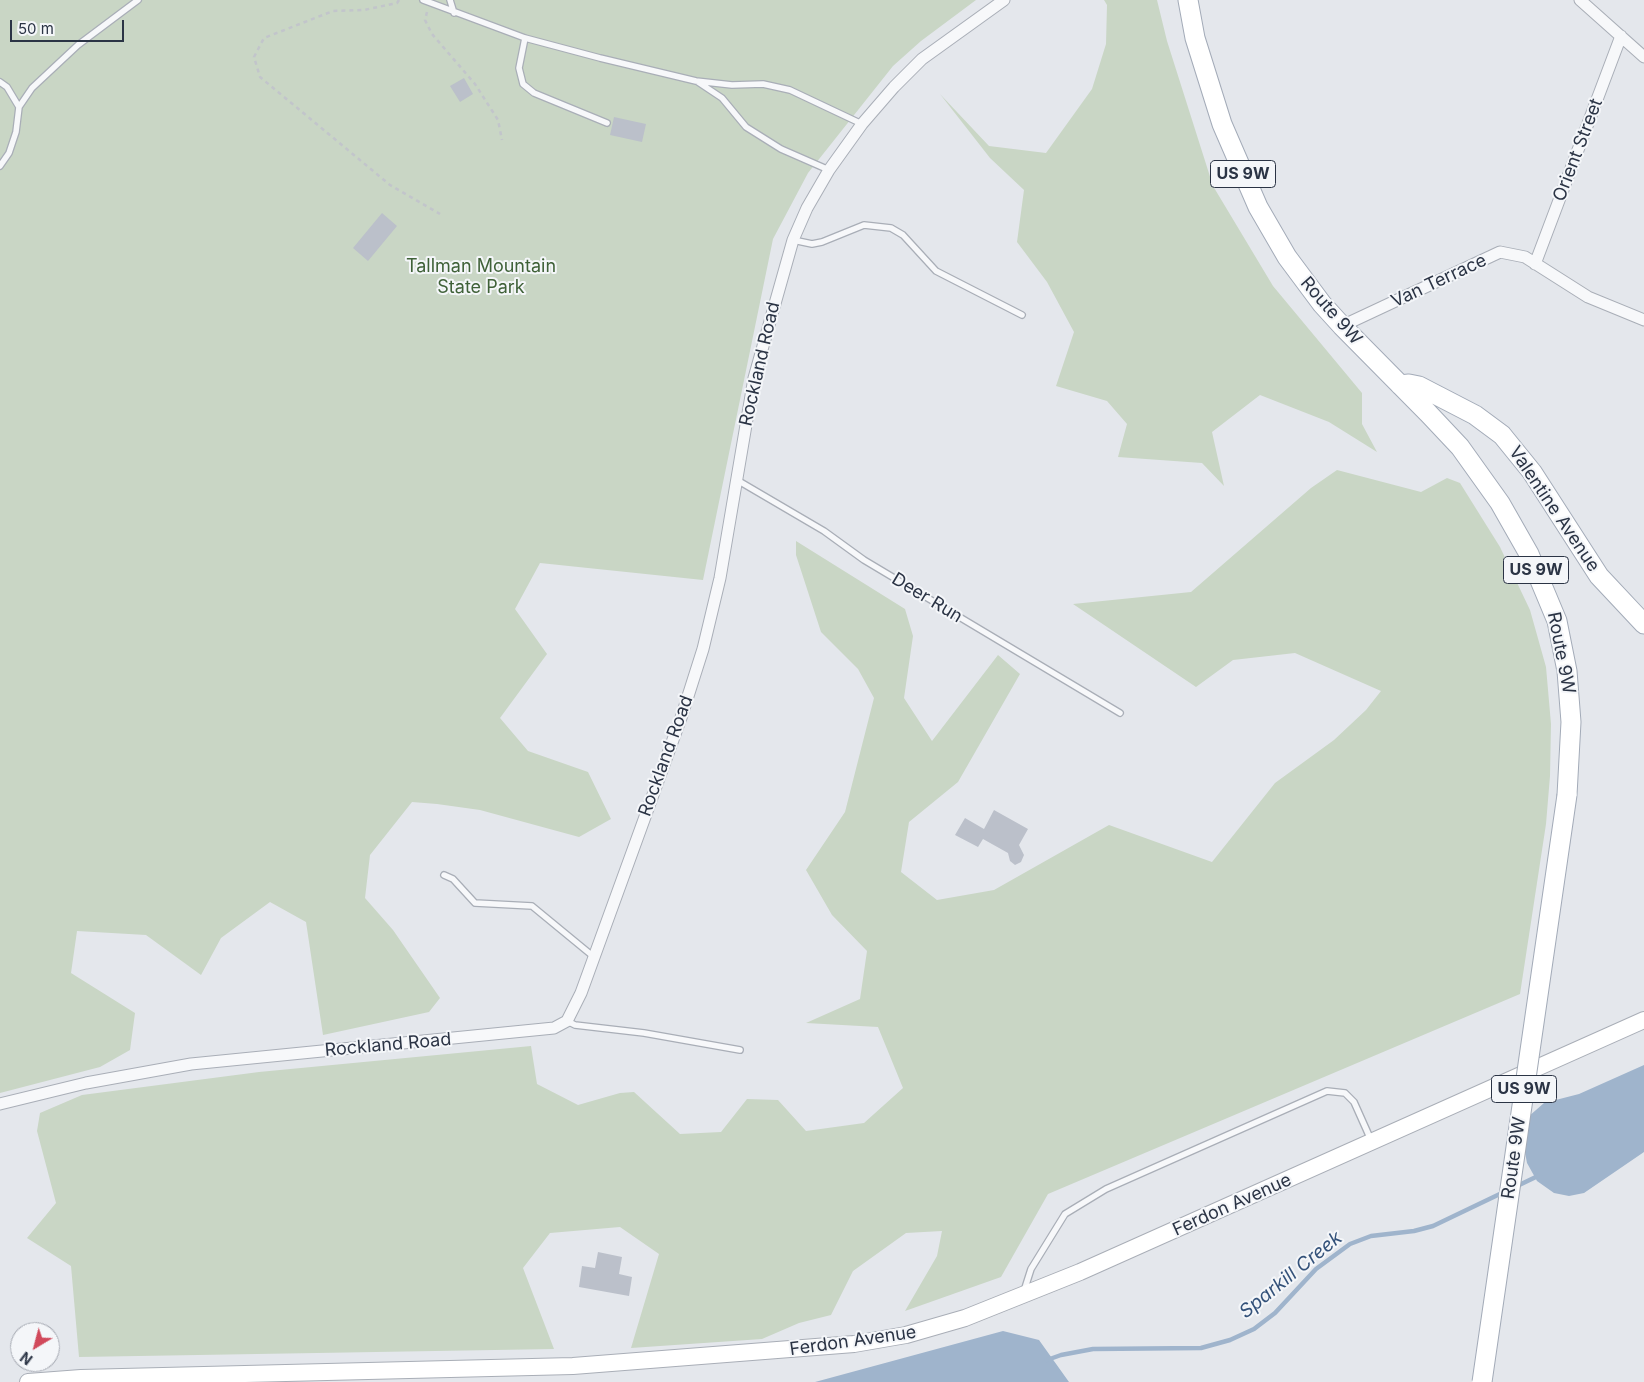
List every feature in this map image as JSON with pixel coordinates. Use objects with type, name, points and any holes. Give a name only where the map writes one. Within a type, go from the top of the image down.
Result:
[{"type":"main road","name":"Route 9W","points":[[1188,0],[1195,38],[1212,96],[1245,179],[1287,257],[1322,304],[1450,436],[1484,480],[1520,537],[1544,588],[1561,638],[1568,680],[1571,740],[1567,795],[1482,1382]]},
{"type":"main road","name":"Valentine Avenue","points":[[1400,385],[1418,386],[1475,415],[1502,435],[1532,472],[1599,576],[1644,624]]},
{"type":"street","name":"Rockland Road","points":[[0,1104],[86,1083],[191,1064],[554,1028],[568,1021],[594,957],[682,716],[703,649],[720,578],[754,378],[792,240],[807,208],[829,170],[862,124],[894,87],[922,60],[1004,0]]},
{"type":"street","points":[[1580,0],[1644,57]]},
{"type":"street","name":"Orient Street","points":[[1536,264],[1621,36]]},
{"type":"street","name":"Van Terrace","points":[[1342,326],[1500,252],[1525,257],[1588,297],[1644,320]]},
{"type":"street","name":"Ferdon Avenue","points":[[28,1382],[81,1378],[573,1366],[793,1350],[854,1344],[906,1335],[965,1318],[1023,1296],[1644,1020]]},
{"type":"lane","points":[[0,166],[9,153],[16,132],[19,107],[32,88],[78,45],[138,0]]},
{"type":"lane","points":[[423,0],[525,38],[696,81],[732,85],[763,84],[790,90],[862,124]]},
{"type":"lane","points":[[450,0],[454,13]]},
{"type":"lane","points":[[525,38],[519,68],[523,84],[534,93],[607,122]]},
{"type":"lane","points":[[696,81],[722,98],[746,126],[781,148],[829,170]]},
{"type":"lane","points":[[0,82],[7,87],[19,107]]},
{"type":"lane","points":[[792,240],[812,244],[822,242],[864,225],[892,228],[903,235],[936,271],[1022,315]]},
{"type":"lane","name":"Deer Run","points":[[736,480],[824,531],[864,560],[1120,713]]},
{"type":"lane","points":[[444,875],[453,879],[475,902],[515,903],[532,906],[594,957]]},
{"type":"lane","points":[[568,1021],[575,1024],[644,1033],[740,1050]]},
{"type":"lane","points":[[1023,1296],[1027,1277],[1065,1214],[1106,1189],[1328,1091],[1345,1093],[1354,1102],[1372,1142]]},
{"type":"path","points":[[400,0],[397,3],[372,8],[333,11],[325,14],[264,38],[254,57],[260,77],[390,185],[440,214]]},
{"type":"path","points":[[430,3],[424,20],[432,34],[476,84],[498,120],[502,140]]},
{"type":"green space","name":"Tallman Mountain State Park","points":[[0,0],[976,0],[921,41],[893,66],[808,173],[773,239],[703,580],[540,563],[515,609],[547,654],[500,718],[528,751],[588,772],[611,819],[579,837],[480,810],[412,802],[370,855],[365,898],[393,930],[440,998],[429,1012],[323,1035],[306,922],[270,902],[221,938],[201,975],[146,935],[77,931],[71,973],[135,1013],[130,1050],[100,1067],[0,1093]]},
{"type":"green space","points":[[1104,0],[1157,0],[1167,41],[1213,186],[1273,286],[1362,393],[1362,424],[1377,452],[1329,422],[1260,395],[1212,432],[1224,486],[1202,463],[1118,457],[1127,424],[1107,401],[1056,386],[1074,332],[1047,282],[1017,242],[1024,190],[990,158],[940,94],[989,146],[1046,153],[1092,89],[1106,44],[1107,5]]},
{"type":"green space","points":[[1337,470],[1421,492],[1447,478],[1460,483],[1500,547],[1530,610],[1546,667],[1551,724],[1550,776],[1546,824],[1520,994],[1048,1194],[1001,1277],[905,1311],[937,1256],[942,1231],[906,1233],[853,1271],[831,1315],[799,1323],[762,1339],[631,1348],[659,1254],[620,1227],[550,1233],[523,1268],[554,1349],[79,1357],[71,1266],[27,1238],[56,1203],[37,1131],[40,1113],[82,1095],[259,1072],[531,1046],[537,1084],[578,1105],[620,1093],[634,1092],[680,1134],[721,1132],[747,1099],[778,1100],[806,1131],[864,1123],[903,1088],[878,1027],[806,1023],[860,999],[867,951],[832,915],[806,870],[845,812],[874,698],[858,669],[821,632],[796,555],[796,541],[905,609],[913,636],[904,698],[932,741],[998,655],[1020,674],[958,782],[909,822],[901,872],[937,900],[994,890],[1109,825],[1212,862],[1275,783],[1334,740],[1366,710],[1381,691],[1295,653],[1233,660],[1196,687],[1073,604],[1191,592],[1311,488]]},
{"type":"water","points":[[1644,1065],[1644,1152],[1584,1193],[1569,1196],[1554,1193],[1537,1181],[1527,1163],[1523,1142],[1528,1117],[1544,1103],[1579,1094]]},
{"type":"water","points":[[1003,1331],[1039,1340],[1069,1382],[815,1382]]},
{"type":"building","points":[[464,78],[473,94],[460,102],[450,86]]},
{"type":"building","points":[[614,117],[646,124],[642,142],[610,135]]},
{"type":"building","points":[[382,213],[397,226],[368,261],[353,248]]},
{"type":"building","points":[[994,810],[1028,829],[1019,845],[1024,855],[1021,862],[1015,865],[1010,861],[1008,853],[983,839],[978,847],[955,835],[965,818],[984,829]]},
{"type":"building","points":[[598,1252],[622,1257],[619,1274],[632,1277],[629,1296],[579,1287],[582,1266],[595,1268]]},
{"type":"waterway","name":"Sparkill Creek","points":[[1515,1187],[1540,1175]]},
{"type":"waterway","name":"Sparkill Creek","points":[[1047,1360],[1061,1355],[1093,1349],[1201,1348],[1230,1340],[1254,1329],[1275,1313],[1316,1269],[1350,1244],[1371,1236],[1414,1231],[1433,1226],[1504,1192]]}]
